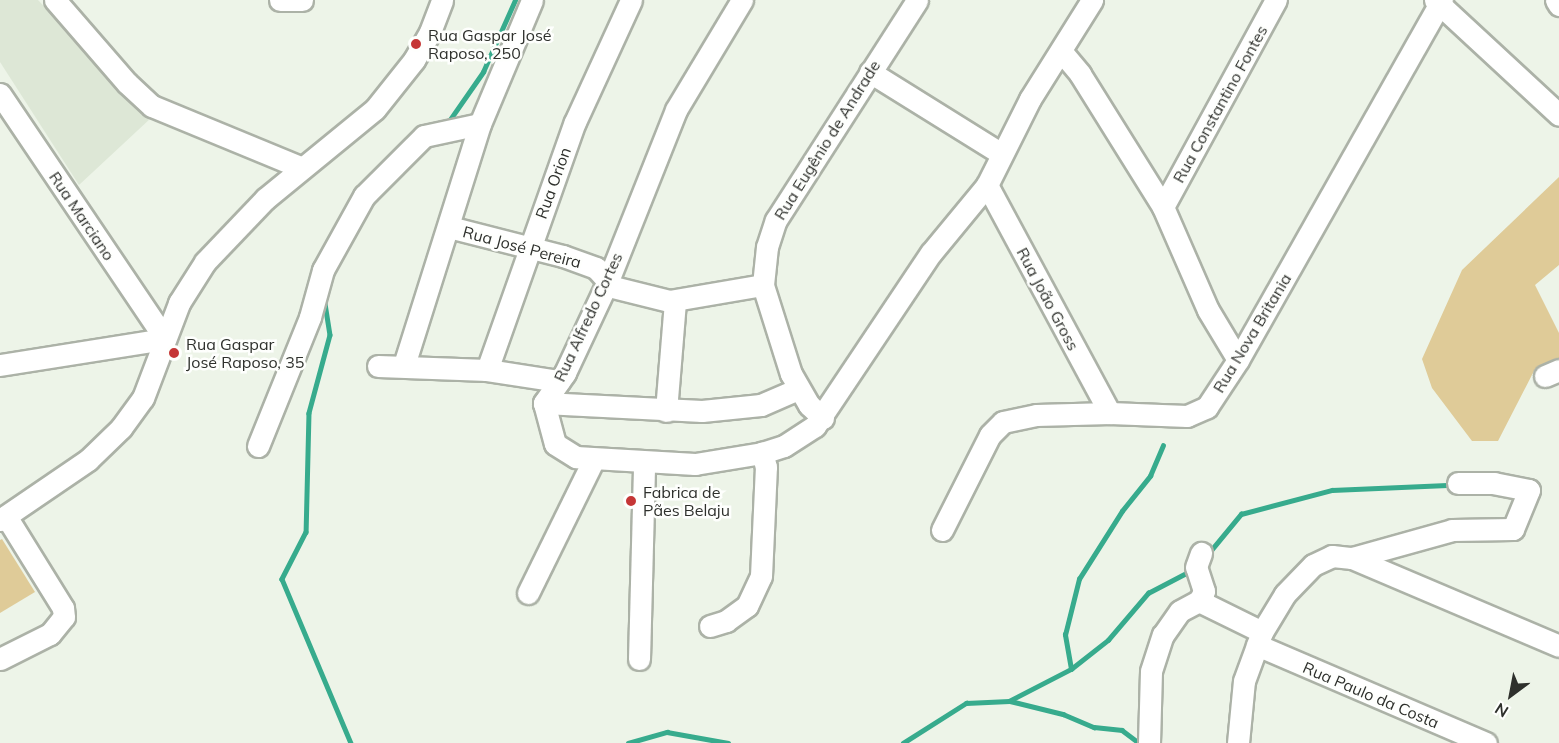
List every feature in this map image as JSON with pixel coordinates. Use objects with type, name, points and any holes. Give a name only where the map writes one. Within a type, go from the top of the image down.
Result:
[{"type":"street","points":[[55,0],[127,83],[152,106],[300,167]]},
{"type":"street","points":[[280,0],[302,0]]},
{"type":"street","points":[[0,659],[50,634],[64,617],[63,608],[3,518],[88,460],[121,428],[144,398],[179,303],[205,262],[224,238],[300,167],[375,109],[392,90],[430,32],[442,0]]},
{"type":"street","points":[[404,365],[480,124],[532,0]]},
{"type":"street","name":"Rua Orion","points":[[487,370],[575,122],[631,0]]},
{"type":"street","name":"Rua Alfredo Cortes","points":[[543,403],[559,381],[608,281],[670,122],[697,70],[742,0]]},
{"type":"street","name":"Rua Eugênio de Andrade","points":[[823,418],[798,389],[763,285],[767,247],[776,220],[917,0]]},
{"type":"street","points":[[798,389],[762,405],[666,411],[543,403],[555,444],[570,455],[593,461],[695,464],[762,453],[798,439],[823,418],[931,253],[987,185],[1000,153],[1092,0]]},
{"type":"street","name":"Rua Constantino Fontes","points":[[1163,207],[1276,0]]},
{"type":"street","points":[[1556,0],[1559,5]]},
{"type":"street","points":[[1439,2],[1559,114]]},
{"type":"street","name":"Rua Nova Britania","points":[[942,530],[997,426],[1020,417],[1110,412],[1198,414],[1238,360],[1439,2]]},
{"type":"street","points":[[1060,51],[1080,74],[1163,207],[1208,310],[1238,360]]},
{"type":"street","points":[[870,72],[1000,153]]},
{"type":"street","name":"Rua Marciano","points":[[0,94],[165,339]]},
{"type":"street","points":[[258,446],[310,317],[324,270],[364,196],[424,136],[480,124]]},
{"type":"street","name":"Rua João Gross","points":[[987,185],[1110,412]]},
{"type":"street","name":"Rua José Pereira","points":[[449,227],[596,268],[613,287],[675,302],[763,285]]},
{"type":"street","points":[[666,411],[675,302]]},
{"type":"street","points":[[0,366],[165,339]]},
{"type":"street","points":[[378,366],[404,365],[487,370],[559,381]]},
{"type":"street","points":[[710,626],[726,621],[747,606],[761,576],[766,467],[762,453]]},
{"type":"street","points":[[528,593],[593,461]]},
{"type":"street","points":[[639,658],[644,464]]},
{"type":"street","points":[[1352,558],[1452,530],[1513,530],[1528,490],[1494,483],[1458,483]]},
{"type":"street","points":[[1149,743],[1148,684],[1155,655],[1180,610],[1199,601],[1204,591],[1196,567],[1201,553]]},
{"type":"street","points":[[1238,743],[1240,700],[1259,638],[1285,594],[1313,565],[1332,556],[1352,558],[1559,646]]},
{"type":"street","name":"Rua Paulo da Costa","points":[[1199,601],[1259,638],[1486,743]]},
{"type":"shaded area","points":[[0,0],[38,0],[151,118],[79,185],[0,62]]},
{"type":"shaded area","points":[[1559,177],[1559,265],[1535,285],[1559,333],[1559,358],[1535,369],[1498,441],[1472,441],[1432,388],[1422,359],[1462,270]]},
{"type":"shaded area","points":[[2,539],[35,592],[0,613],[0,540]]},
{"type":"waterway","points":[[449,121],[483,72],[515,0]]},
{"type":"waterway","points":[[324,297],[330,335],[309,413],[306,532],[282,579],[351,743]]},
{"type":"waterway","points":[[903,743],[966,703],[1009,701],[1071,669],[1065,635],[1079,579],[1122,511],[1150,476],[1163,446]]},
{"type":"waterway","points":[[1208,554],[1241,514],[1332,490],[1447,485]]},
{"type":"waterway","points":[[1071,669],[1108,640],[1148,593],[1190,571]]},
{"type":"waterway","points":[[1010,701],[1063,714],[1094,727],[1122,730],[1139,743]]},
{"type":"waterway","points":[[628,743],[667,732],[728,743]]},
{"type":"place","name":"Rua Gaspar José Raposo, 250","points":[[416,44]]},
{"type":"place","name":"Rua Gaspar José Raposo, 35","points":[[174,353]]},
{"type":"place","name":"Fabrica de Pães Belaju","points":[[631,501]]}]
